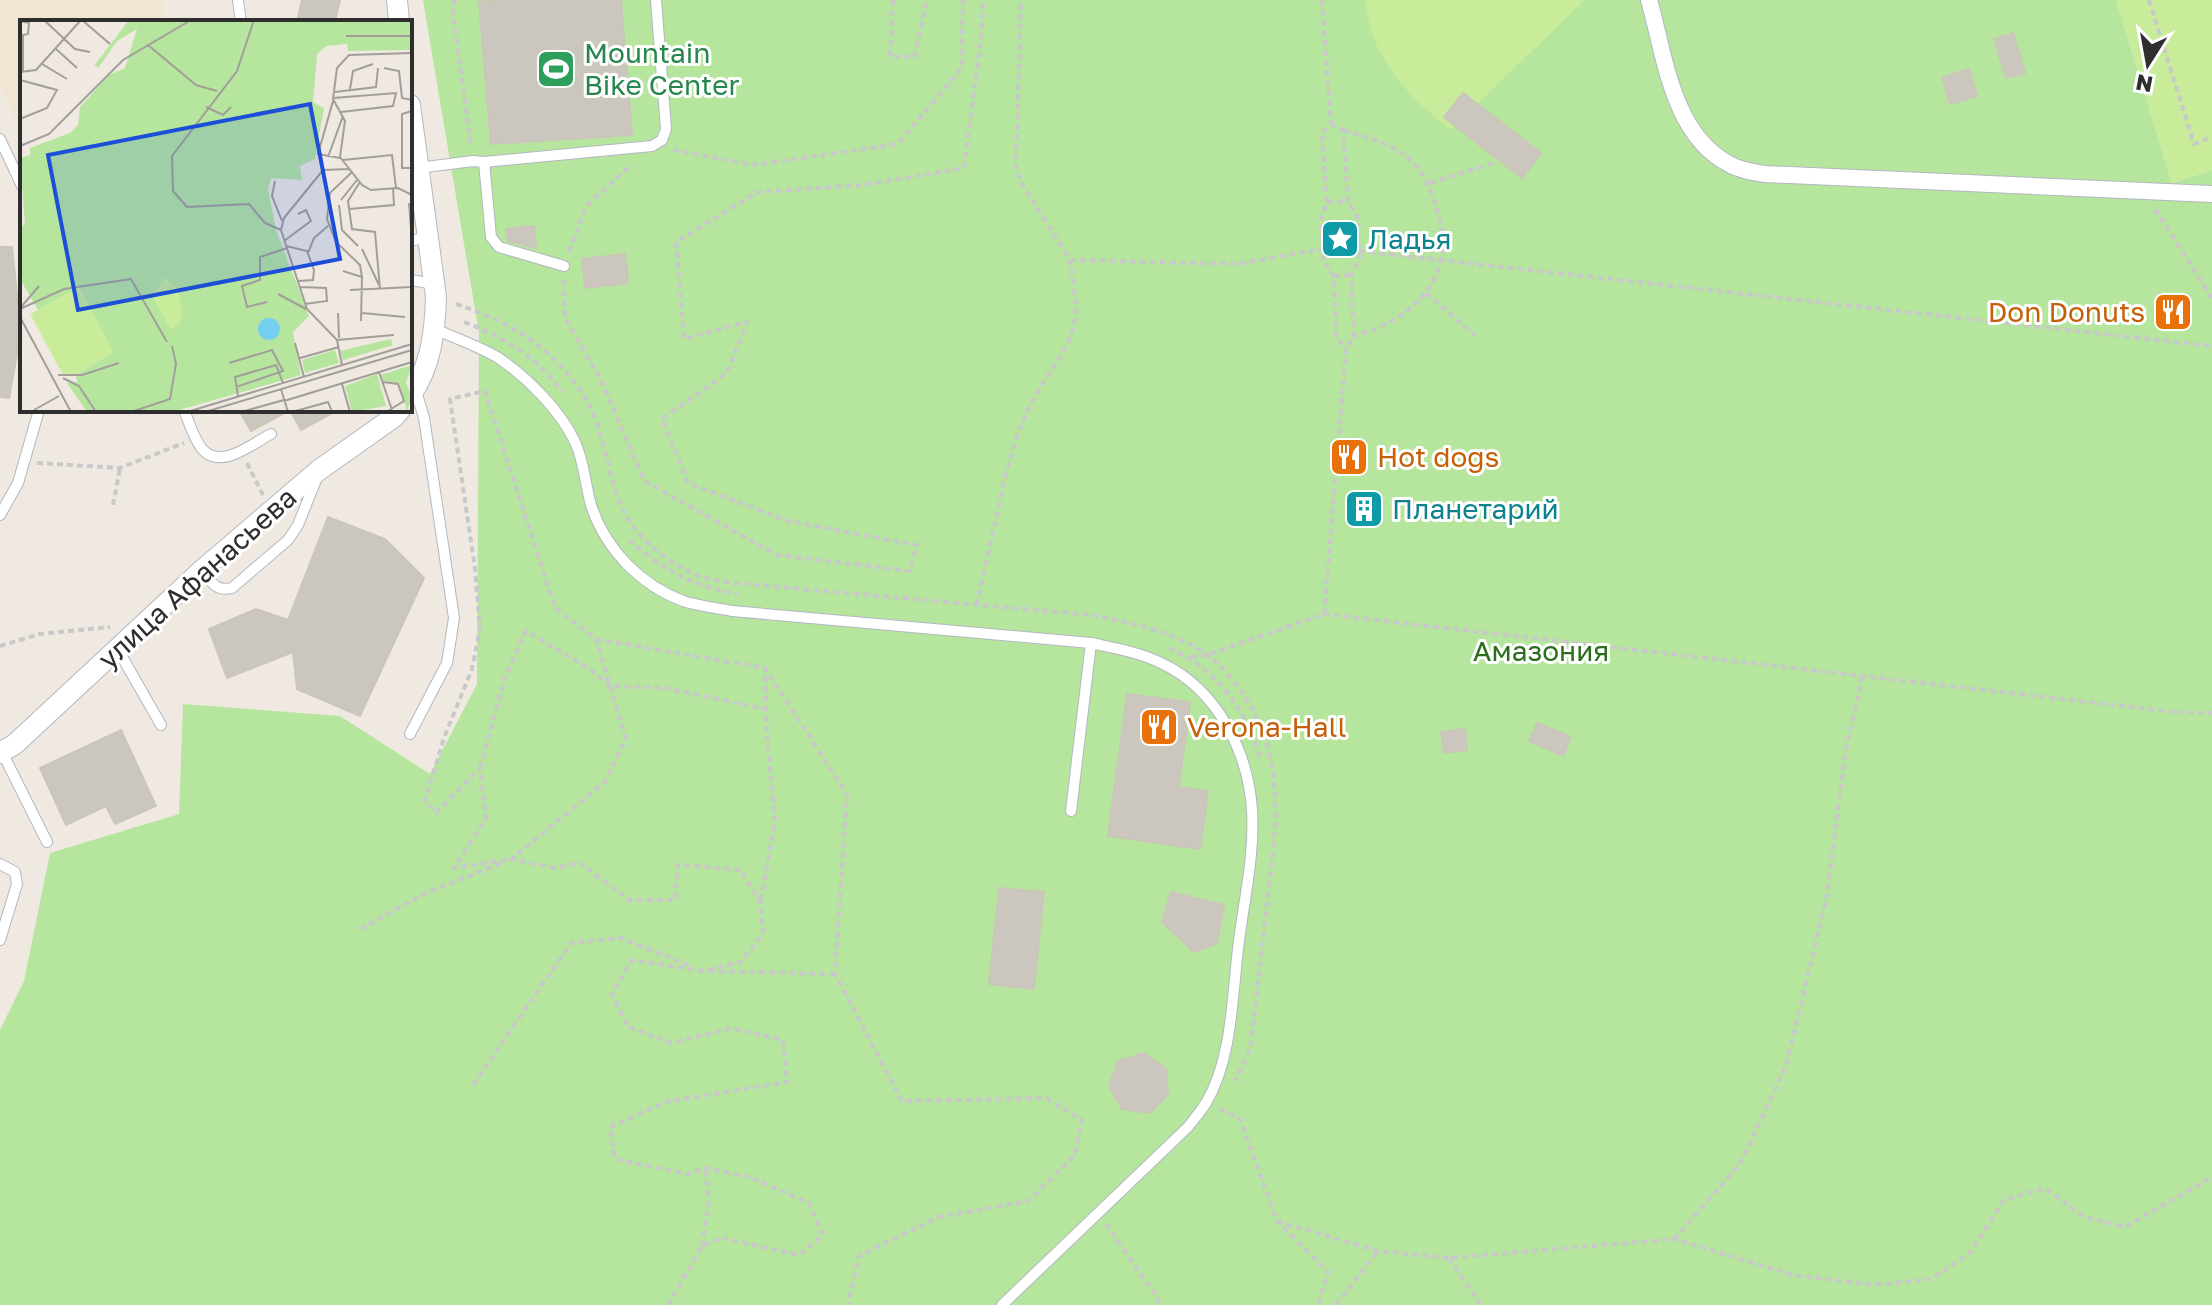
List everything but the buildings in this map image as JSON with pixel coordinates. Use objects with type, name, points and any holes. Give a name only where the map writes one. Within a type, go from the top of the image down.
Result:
[{"type":"street","points":[[397,0],[399,20]]},
{"type":"street","points":[[1649,0],[1678,105],[1695,137],[1731,166],[1765,174],[2212,194]]},
{"type":"street","points":[[412,121],[418,168],[415,190],[419,239],[436,284],[436,320],[425,368],[413,392]]},
{"type":"street","name":"улица Афанасьева","points":[[1,752],[15,744],[202,570],[319,470],[398,412]]},
{"type":"lane","points":[[238,0],[241,20]]},
{"type":"lane","points":[[418,168],[652,146],[662,140],[666,129],[656,0]]},
{"type":"lane","points":[[1,143],[20,182]]},
{"type":"lane","points":[[479,161],[491,237],[499,247],[564,266]]},
{"type":"lane","points":[[412,280],[436,284]]},
{"type":"lane","points":[[436,320],[519,374],[554,410],[575,442],[601,532],[617,554],[653,587],[686,602],[732,611],[1091,643],[1122,650],[1162,663],[1196,687],[1228,724],[1248,772],[1252,813],[1249,860],[1221,1068],[1207,1102],[1188,1127],[1002,1305]]},
{"type":"lane","points":[[410,734],[447,663],[454,618],[424,418],[413,392]]},
{"type":"lane","points":[[0,515],[18,483],[38,412]]},
{"type":"lane","points":[[185,412],[203,450],[211,455],[229,457],[271,434]]},
{"type":"lane","points":[[202,570],[215,587],[224,590],[232,588],[288,540],[298,525],[319,470]]},
{"type":"lane","points":[[1071,811],[1091,643]]},
{"type":"lane","points":[[117,648],[161,725]]},
{"type":"lane","points":[[1,752],[47,842]]},
{"type":"lane","points":[[0,864],[15,872],[17,884],[0,940]]},
{"type":"path","points":[[456,0],[452,5],[479,161]]},
{"type":"path","points":[[893,0],[890,56],[914,57],[927,0]]},
{"type":"path","points":[[963,0],[961,69],[898,144],[754,165],[652,146],[586,206],[564,266],[565,318],[603,384],[644,481],[777,555],[909,571],[917,545],[788,521],[688,483],[662,419],[727,373],[747,322],[684,339],[676,242],[758,192],[863,185],[964,168],[983,0]]},
{"type":"path","points":[[977,605],[1005,477],[1019,430],[1033,399],[1068,344],[1076,306],[1070,260],[1021,182],[1016,166],[1021,0]]},
{"type":"path","points":[[1322,0],[1331,124],[1322,133],[1327,202],[1321,220],[1322,249],[1323,260],[1334,276],[1336,338],[1346,348]]},
{"type":"path","points":[[2149,0],[2194,144],[2212,137]]},
{"type":"path","points":[[1331,124],[1378,140],[1407,157],[1430,183],[1440,218],[1443,261],[1426,293],[1401,316],[1377,330],[1354,336]]},
{"type":"path","points":[[1324,614],[1346,348],[1354,336],[1351,275],[1359,258],[1358,218],[1348,201],[1343,130]]},
{"type":"path","points":[[1430,183],[1494,163]]},
{"type":"path","points":[[2144,191],[2212,298]]},
{"type":"path","points":[[1327,202],[1348,201]]},
{"type":"path","points":[[1070,260],[1237,264],[1322,249]]},
{"type":"path","points":[[1359,251],[2212,346]]},
{"type":"path","points":[[1334,276],[1351,275]]},
{"type":"path","points":[[1426,293],[1475,335]]},
{"type":"path","points":[[436,320],[489,331],[520,349],[548,372],[565,395]]},
{"type":"path","points":[[480,768],[436,813],[425,800],[444,738],[472,669],[480,629],[475,569],[450,399],[485,391],[555,608],[596,639],[765,668],[847,794],[835,974],[902,1101],[1046,1098],[1082,1120],[1075,1155],[1028,1201],[939,1217],[859,1256],[848,1305]]},
{"type":"path","points":[[25,462],[120,468],[197,438]]},
{"type":"path","points":[[241,450],[271,511]]},
{"type":"path","points":[[113,505],[120,468]]},
{"type":"path","points":[[626,537],[653,561],[681,579],[746,595]]},
{"type":"path","points":[[1191,657],[1207,655],[1324,614],[2175,712],[2212,713]]},
{"type":"path","points":[[0,646],[40,634],[145,623]]},
{"type":"path","points":[[760,902],[741,870],[678,865],[675,900],[629,900],[580,863],[554,868],[511,859],[454,868],[486,818],[480,768],[505,677],[526,631],[590,669],[610,686],[664,688],[766,709]]},
{"type":"path","points":[[360,929],[424,894],[511,859],[604,783],[626,739],[596,639]]},
{"type":"path","points":[[1167,646],[1191,657],[1212,675],[1237,705],[1254,738],[1260,759]]},
{"type":"path","points":[[473,1085],[571,943],[621,938],[702,971],[741,962],[763,934],[760,902],[775,821],[765,668]]},
{"type":"path","points":[[1674,1239],[1740,1164],[1786,1066],[1827,896],[1845,754],[1862,676]]},
{"type":"path","points":[[702,1246],[722,1238],[799,1255],[823,1235],[809,1203],[750,1177],[705,1168],[688,1174],[615,1159],[610,1127],[665,1102],[787,1082],[783,1040],[732,1028],[671,1043],[628,1027],[612,994],[632,960],[702,971],[835,974]]},
{"type":"path","points":[[1234,1084],[1240,1057]]},
{"type":"path","points":[[1214,1120],[1228,1097]]},
{"type":"path","points":[[1207,1102],[1240,1119],[1277,1221],[1328,1272],[1318,1305]]},
{"type":"path","points":[[668,1305],[702,1246],[709,1200],[705,1168]]},
{"type":"path","points":[[1277,1221],[1378,1251],[1449,1258],[1674,1239],[1793,1275],[1874,1285],[1931,1279],[1969,1254],[2004,1200],[2045,1188],[2084,1217],[2125,1227],[2212,1177]]},
{"type":"path","points":[[1099,1214],[1158,1299],[1159,1305]]},
{"type":"path","points":[[1336,1305],[1378,1251]]},
{"type":"path","points":[[1449,1258],[1481,1305]]},
{"type":"shaded area","points":[[0,0],[164,0],[161,20],[20,20],[20,130],[0,84]]},
{"type":"green space","name":"Амазония","points":[[423,0],[2116,0],[2172,183],[2212,170],[2212,1305],[0,1305],[0,1030],[24,981],[50,853],[179,814],[183,704],[340,716],[430,774],[477,684],[479,333]]},
{"type":"green space","points":[[1366,0],[1585,0],[1450,130],[1393,74],[1374,40]]},
{"type":"green space","points":[[2116,0],[2212,0],[2212,170],[2172,183]]},
{"type":"place","name":"Mountain Bike Center","points":[[556,69]]},
{"type":"place","name":"Ладья","points":[[1340,239]]},
{"type":"place","name":"Don Donuts","points":[[2173,312]]},
{"type":"place","name":"Hot dogs","points":[[1349,457]]},
{"type":"place","name":"Планетарий","points":[[1364,509]]},
{"type":"place","name":"Verona-Hall","points":[[1159,727]]}]
